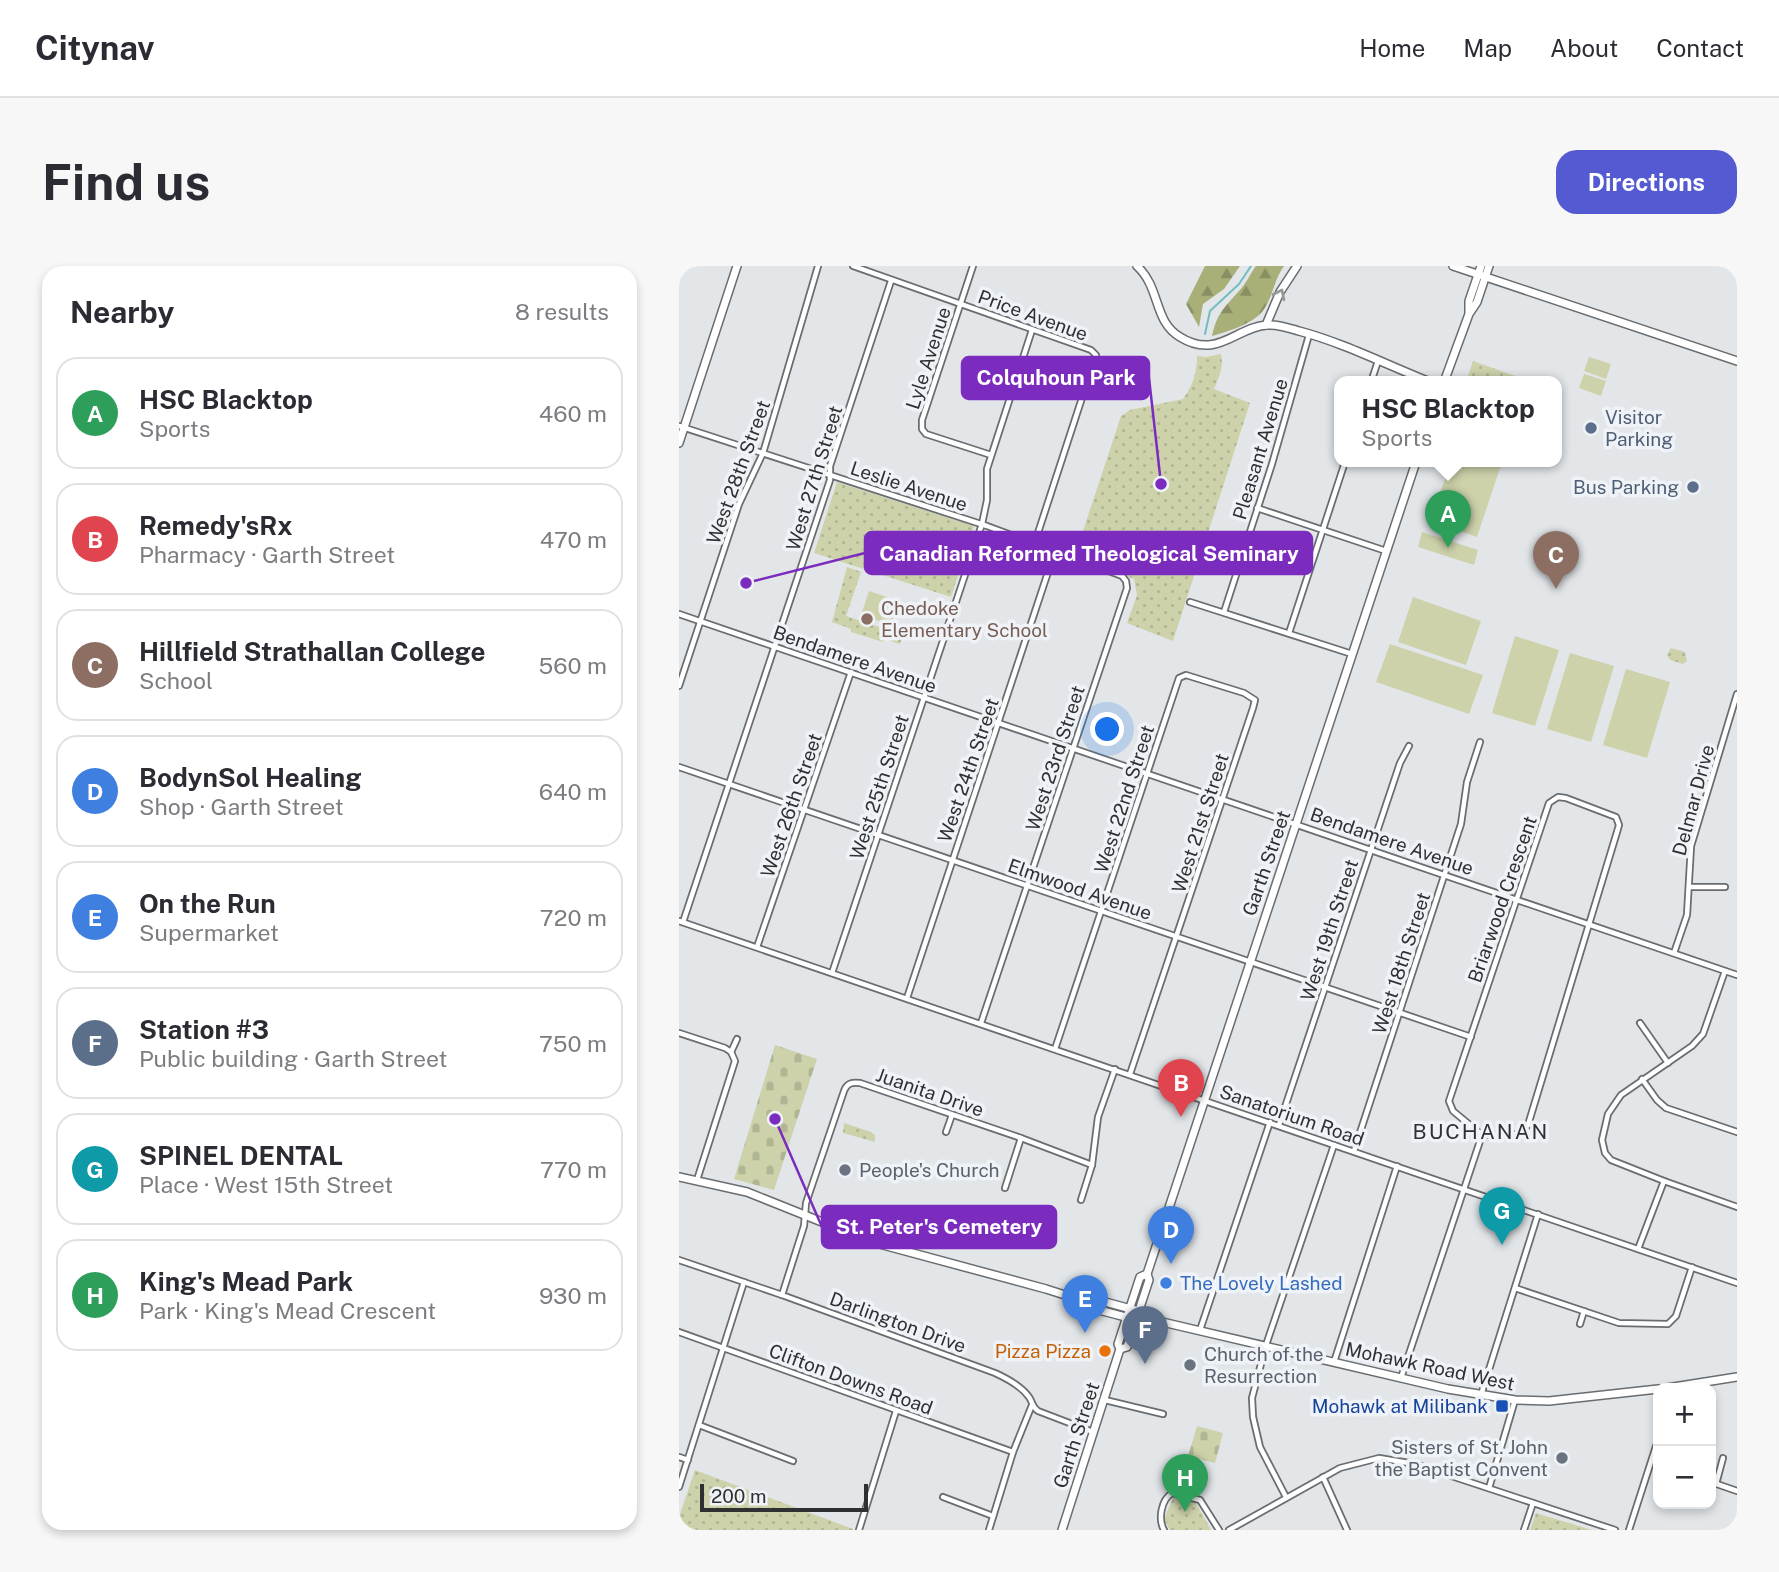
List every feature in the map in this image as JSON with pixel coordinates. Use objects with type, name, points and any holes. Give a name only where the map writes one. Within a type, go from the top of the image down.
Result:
[{"type":"main road","points":[[679,443],[681,426],[737,266]]},
{"type":"main road","points":[[1137,266],[1151,284],[1163,321],[1186,340],[1207,345],[1217,344],[1266,325],[1309,334],[1415,376]]},
{"type":"main road","points":[[1266,325],[1280,292],[1297,266]]},
{"type":"main road","points":[[1453,266],[1737,361]]},
{"type":"main road","points":[[1481,266],[1482,276]]},
{"type":"main road","points":[[1446,376],[1469,314],[1469,301],[1489,266]]},
{"type":"main road","name":"Garth Street","points":[[1120,1349],[1127,1347],[1149,1280],[1147,1274],[1414,467]]},
{"type":"main road","name":"Mohawk Road West","points":[[679,1177],[747,1192],[872,1242],[1087,1302],[1098,1300],[1153,1315],[1158,1321],[1401,1378],[1515,1400],[1549,1401],[1653,1391]]},
{"type":"main road","name":"Garth Street","points":[[1062,1530],[1105,1400],[1126,1318],[1140,1278],[1147,1274]]},
{"type":"main road","name":"Mohawk Road West","points":[[1087,1302],[1095,1310],[1152,1324],[1158,1321]]},
{"type":"main road","points":[[1699,1383],[1737,1377]]},
{"type":"street","name":"West 28th Street","points":[[679,686],[739,504],[764,453],[818,266]]},
{"type":"street","name":"Price Avenue","points":[[853,266],[1091,350],[1096,355],[1035,542]]},
{"type":"street","name":"Lyle Avenue","points":[[973,266],[922,420],[922,429],[926,434],[991,455]]},
{"type":"street","name":"West 27th Street","points":[[681,921],[730,785],[891,281]]},
{"type":"street","name":"West 25th Street","points":[[832,973],[982,524],[987,500],[987,469],[1033,330]]},
{"type":"street","name":"Pleasant Avenue","points":[[1224,612],[1309,334]]},
{"type":"street","points":[[1373,376],[1378,361]]},
{"type":"street","name":"Leslie Avenue","points":[[681,426],[1035,542],[1122,576],[1126,581]]},
{"type":"street","points":[[1289,633],[1343,467]]},
{"type":"street","points":[[1257,508],[1386,551]]},
{"type":"street","name":"West 24th Street","points":[[907,998],[1055,550]]},
{"type":"street","name":"West 23rd Street","points":[[981,1024],[1127,588],[1126,581]]},
{"type":"street","points":[[1190,602],[1353,654]]},
{"type":"street","name":"Bendamere Avenue","points":[[679,614],[1737,975]]},
{"type":"street","name":"West 26th Street","points":[[757,947],[851,672]]},
{"type":"street","name":"West 21st Street","points":[[1130,1074],[1255,700],[1244,693],[1186,675],[1178,678]]},
{"type":"street","name":"West 22nd Street","points":[[1055,1049],[1178,678]]},
{"type":"street","name":"Delmar Drive","points":[[1674,953],[1685,923],[1690,887],[1691,846],[1737,696]]},
{"type":"street","name":"West 18th Street","points":[[1354,1151],[1461,824],[1467,782],[1480,742]]},
{"type":"street","name":"West 19th Street","points":[[1279,1125],[1400,763],[1409,746]]},
{"type":"street","name":"Elmwood Avenue","points":[[679,767],[1471,1037]]},
{"type":"street","name":"Briarwood Crescent","points":[[1558,797],[1610,814],[1616,817],[1619,825],[1589,924],[1528,1125],[1520,1133],[1482,1135],[1450,1107],[1449,1101],[1549,803],[1558,797]]},
{"type":"street","points":[[1690,887],[1725,887]]},
{"type":"street","name":"Sanatorium Road","points":[[681,921],[1737,1283]]},
{"type":"street","points":[[1725,971],[1703,1034],[1692,1046],[1621,1095],[1613,1104],[1604,1126],[1602,1140],[1605,1153],[1611,1160],[1737,1207]]},
{"type":"street","points":[[1640,1023],[1668,1063]]},
{"type":"street","points":[[679,1033],[731,1052],[735,1061],[697,1180]]},
{"type":"street","points":[[731,1052],[737,1039]]},
{"type":"street","points":[[1081,1200],[1093,1165],[1096,1126],[1115,1069]]},
{"type":"street","points":[[1642,1079],[1665,1108],[1737,1132]]},
{"type":"street","name":"Juanita Drive","points":[[804,1215],[846,1085],[852,1082],[1093,1165]]},
{"type":"street","points":[[946,1132],[952,1115]]},
{"type":"street","points":[[1200,1331],[1270,1122]]},
{"type":"street","points":[[1401,1378],[1482,1135]]},
{"type":"street","points":[[1005,1188],[1021,1138]]},
{"type":"street","points":[[1286,1497],[1260,1447],[1253,1417],[1254,1384],[1334,1145]]},
{"type":"street","points":[[1334,1362],[1397,1166]]},
{"type":"street","points":[[1638,1249],[1664,1181]]},
{"type":"street","points":[[1481,1395],[1538,1214]]},
{"type":"street","points":[[782,1295],[804,1226],[804,1215]]},
{"type":"street","name":"Darlington Drive","points":[[679,1260],[998,1374],[1028,1396],[1032,1405],[1044,1413],[1094,1432]]},
{"type":"street","points":[[1515,1288],[1619,1323],[1668,1324],[1676,1316],[1692,1267]]},
{"type":"street","points":[[679,1487],[744,1282]]},
{"type":"street","points":[[1580,1324],[1584,1311]]},
{"type":"street","name":"Clifton Downs Road","points":[[679,1332],[1013,1452]]},
{"type":"street","points":[[1105,1400],[1163,1414]]},
{"type":"street","points":[[1489,1488],[1515,1400]]},
{"type":"street","points":[[989,1530],[1013,1452],[1032,1405]]},
{"type":"street","points":[[859,1530],[896,1411]]},
{"type":"street","points":[[699,1425],[793,1461]]},
{"type":"street","points":[[1629,1530],[1656,1446]]},
{"type":"street","points":[[679,1457],[688,1460]]},
{"type":"street","points":[[1716,1477],[1723,1458]]},
{"type":"street","points":[[1229,1530],[1340,1468],[1367,1460],[1393,1459],[1615,1530]]},
{"type":"street","points":[[1323,1476],[1347,1530]]},
{"type":"street","points":[[1716,1484],[1737,1491]]},
{"type":"street","points":[[1164,1530],[1160,1517],[1167,1496],[1172,1493],[1200,1500],[1219,1530]]},
{"type":"street","points":[[943,1497],[993,1516]]},
{"type":"street","points":[[1524,1530],[1533,1503]]},
{"type":"green space","points":[[1205,266],[1240,266],[1224,289],[1203,304],[1199,327],[1186,304]]},
{"type":"green space","points":[[1256,266],[1284,266],[1266,307],[1246,324],[1212,336],[1222,311]]},
{"type":"green space","points":[[1221,354],[1221,368],[1214,389],[1250,403],[1173,641],[1127,623],[1137,595],[1134,579],[1075,555],[1121,416],[1130,410],[1183,399],[1194,379],[1197,356]]},
{"type":"green space","points":[[1589,357],[1611,364],[1606,379],[1584,371]]},
{"type":"green space","points":[[1473,361],[1515,376],[1468,376]]},
{"type":"green space","points":[[1584,374],[1606,381],[1601,396],[1579,388]]},
{"type":"green space","points":[[1449,467],[1500,467],[1477,537],[1430,521]]},
{"type":"green space","points":[[837,482],[974,526],[951,597],[814,553]]},
{"type":"green space","points":[[1422,532],[1478,550],[1474,565],[1418,547]]},
{"type":"green space","points":[[847,567],[861,572],[846,616],[903,635],[900,644],[885,639],[883,642],[851,632],[851,629],[832,622]]},
{"type":"green space","points":[[869,591],[898,601],[891,625],[861,615]]},
{"type":"green space","points":[[1413,597],[1481,621],[1466,665],[1398,642]]},
{"type":"green space","points":[[1515,636],[1559,650],[1535,726],[1492,713]]},
{"type":"green space","points":[[1390,644],[1483,675],[1469,714],[1376,682]]},
{"type":"green space","points":[[1671,648],[1685,652],[1687,661],[1683,664],[1670,660],[1667,655]]},
{"type":"green space","points":[[1570,653],[1614,666],[1591,742],[1547,729]]},
{"type":"green space","points":[[1626,669],[1670,682],[1647,758],[1603,745]]},
{"type":"green space","points":[[775,1045],[817,1059],[774,1190],[734,1179]]},
{"type":"green space","points":[[844,1123],[871,1132],[875,1135],[875,1142],[843,1133]]},
{"type":"green space","points":[[1197,1426],[1223,1433],[1215,1463],[1188,1456]]},
{"type":"green space","points":[[695,1470],[853,1530],[679,1530],[679,1517]]},
{"type":"green space","points":[[1173,1498],[1196,1503],[1211,1530],[1170,1530],[1164,1519]]},
{"type":"green space","points":[[1536,1513],[1592,1530],[1530,1530]]},
{"type":"waterway","points":[[1205,334],[1210,311],[1239,284],[1251,266]]},
{"type":"place","name":"Visitor Parking","points":[[1591,428]]},
{"type":"place","name":"Colquhoun Park","points":[[1161,484]]},
{"type":"place","name":"Bus Parking","points":[[1693,487]]},
{"type":"place","name":"HSC Blacktop","points":[[1448,548]]},
{"type":"place","name":"Canadian Reformed Theological Seminary","points":[[746,583]]},
{"type":"place","name":"Hillfield Strathallan College","points":[[1556,589]]},
{"type":"place","name":"Chedoke Elementary School","points":[[867,619]]},
{"type":"place","name":"Remedy'sRx","points":[[1181,1117]]},
{"type":"place","name":"St. Peter's Cemetery","points":[[775,1119]]},
{"type":"place","name":"People's Church","points":[[845,1170]]},
{"type":"place","name":"SPINEL DENTAL","points":[[1502,1245]]},
{"type":"place","name":"BodynSol Healing","points":[[1171,1264]]},
{"type":"place","name":"The Lovely Lashed","points":[[1166,1283]]},
{"type":"place","name":"On the Run","points":[[1085,1333]]},
{"type":"place","name":"Pizza Pizza","points":[[1105,1351]]},
{"type":"place","name":"Station #3","points":[[1145,1364]]},
{"type":"place","name":"Church of the Resurrection","points":[[1190,1365]]},
{"type":"place","name":"Mohawk at Milibank","points":[[1502,1406]]},
{"type":"place","name":"Sisters of St. John the Baptist Convent","points":[[1562,1458]]},
{"type":"place","name":"King's Mead Park","points":[[1185,1512]]},
{"type":"district","name":"BUCHANAN","points":[[1481,1132]]}]
